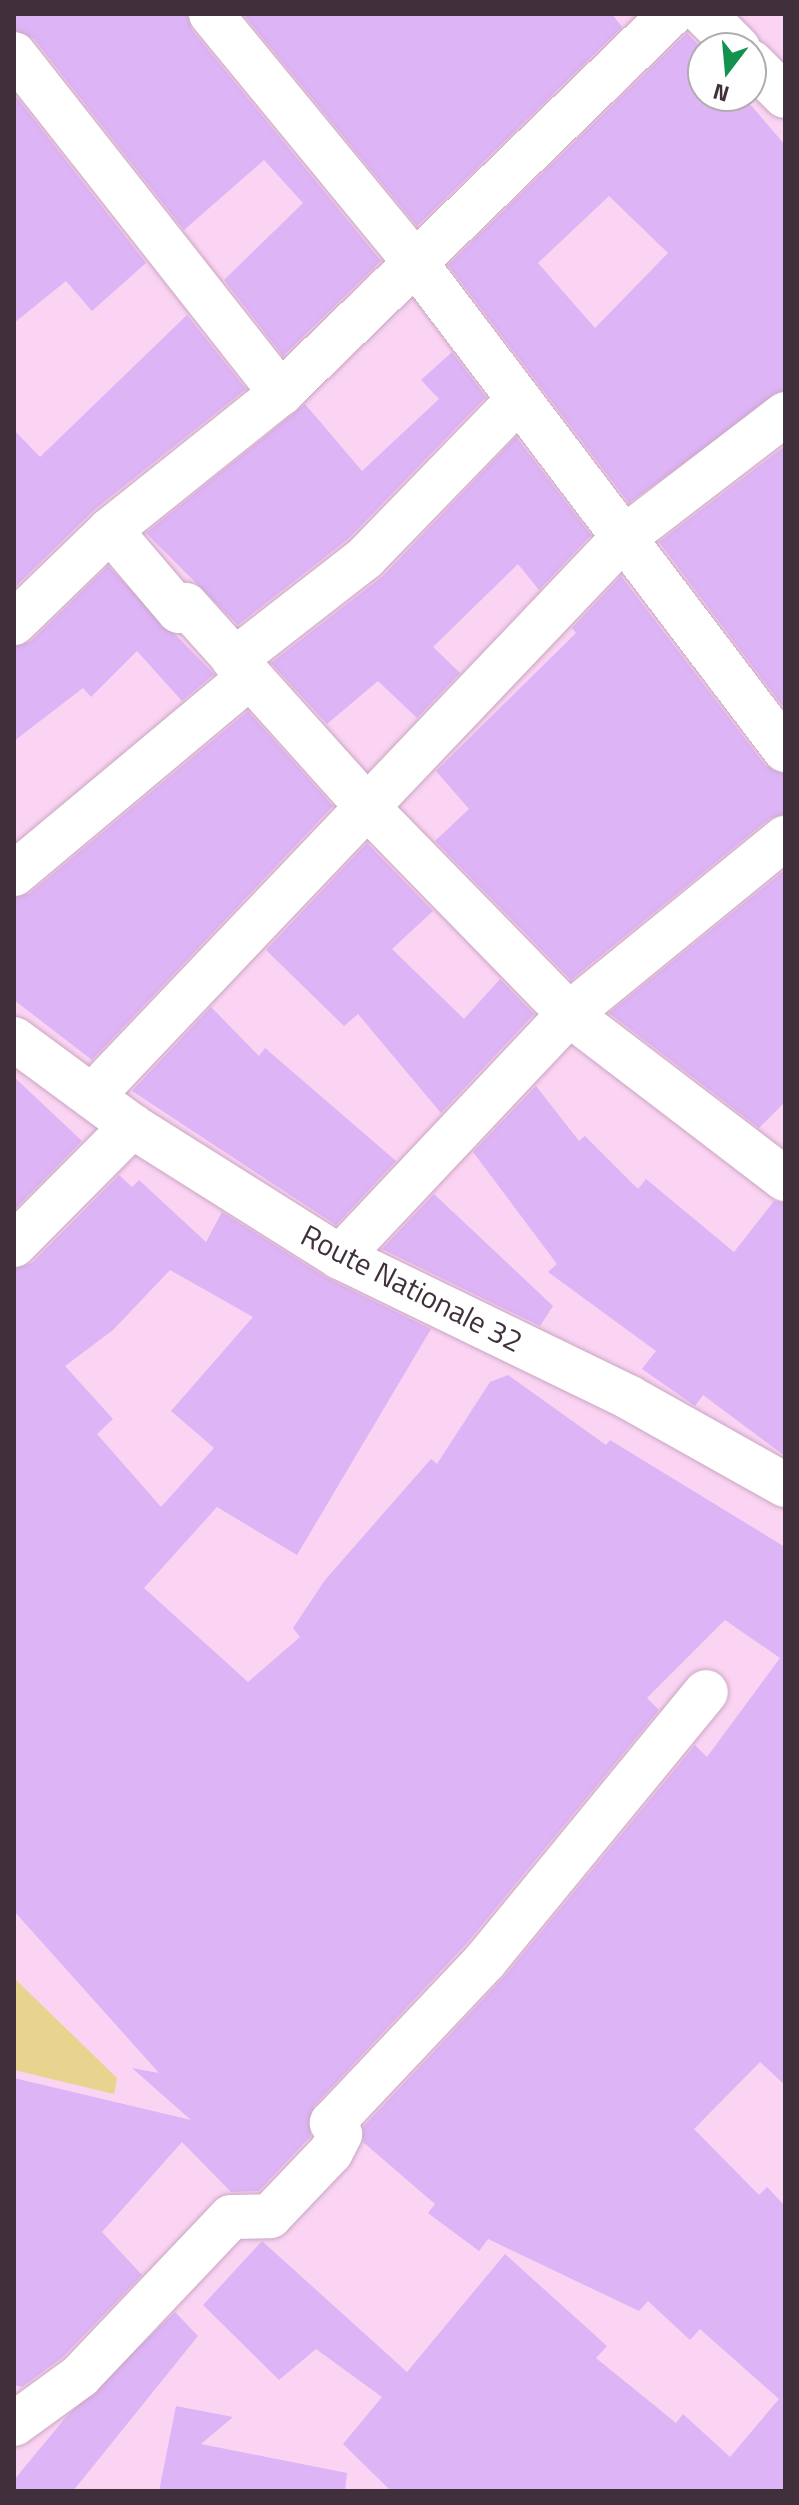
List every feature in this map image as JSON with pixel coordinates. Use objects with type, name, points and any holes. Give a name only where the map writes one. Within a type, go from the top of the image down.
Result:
[{"type":"street","points":[[211,14],[417,265],[515,403],[785,750]]},
{"type":"street","points":[[14,623],[110,530],[281,393],[417,265],[671,14]]},
{"type":"street","points":[[704,14],[722,32]]},
{"type":"street","points":[[14,54],[281,393]]},
{"type":"street","points":[[767,78],[785,96]]},
{"type":"street","points":[[14,874],[365,558],[515,403]]},
{"type":"street","points":[[93,1095],[370,810],[621,540],[785,414]]},
{"type":"street","points":[[110,530],[179,611],[186,605],[370,810],[569,1014],[785,1179]]},
{"type":"street","points":[[340,1257],[569,1014],[785,838]]},
{"type":"street","name":"Route Nationale 32","points":[[14,1039],[132,1126],[340,1257],[630,1398],[785,1485]]},
{"type":"street","points":[[14,1245],[132,1126]]},
{"type":"street","points":[[14,2424],[80,2376],[231,2217],[270,2216],[331,2152],[340,2134],[332,2123],[485,1961],[706,1692]]},
{"type":"shaded area","points":[[14,1978],[117,2078],[114,2094],[14,2070]]},
{"type":"building","points":[[14,14],[187,14],[192,30],[381,261],[283,356],[224,280],[303,203],[264,160],[184,230],[34,39],[14,30]]},
{"type":"building","points":[[243,14],[612,14],[622,27],[417,226]]},
{"type":"building","points":[[687,33],[687,112],[757,112],[785,145],[785,390],[629,503],[448,265]],"holes":[[[609,196],[668,253],[595,328],[538,263]]]},
{"type":"building","points":[[14,94],[146,263],[92,311],[66,281],[14,323]]},
{"type":"building","points":[[187,315],[246,389],[94,510],[14,588],[14,430],[40,457]]},
{"type":"building","points":[[452,352],[486,397],[348,539],[238,625],[146,533],[305,404],[362,471],[439,399],[421,380]]},
{"type":"building","points":[[516,437],[591,535],[539,590],[518,564],[433,647],[460,673],[417,718],[378,681],[327,724],[271,663],[383,576]]},
{"type":"building","points":[[785,446],[785,709],[659,542]]},
{"type":"building","points":[[108,566],[214,674],[182,701],[137,651],[91,697],[83,688],[14,741],[14,647],[31,641]]},
{"type":"building","points":[[621,576],[765,765],[785,774],[785,814],[769,819],[571,980],[435,841],[469,809],[436,771],[576,633],[572,628]]},
{"type":"building","points":[[248,711],[333,806],[92,1060],[14,1000],[14,898],[30,893]]},
{"type":"building","points":[[367,843],[433,911],[392,949],[464,1019],[500,979],[534,1014],[441,1113],[358,1014],[344,1026],[266,950]]},
{"type":"building","points":[[785,870],[785,1102],[759,1128],[609,1013]]},
{"type":"building","points":[[211,1007],[259,1056],[265,1048],[396,1161],[336,1225],[132,1091]]},
{"type":"building","points":[[14,1077],[82,1141],[14,1210]]},
{"type":"building","points":[[536,1086],[579,1141],[585,1136],[638,1189],[646,1179],[734,1252],[774,1201],[785,1203],[785,1456],[703,1395],[695,1406],[642,1369],[656,1351],[548,1272],[557,1264],[473,1152]]},
{"type":"building","points":[[119,1175],[132,1187],[139,1180],[206,1242],[222,1212],[327,1278],[431,1329],[297,1555],[217,1507],[144,1588],[248,1682],[300,1637],[293,1628],[325,1580],[431,1459],[437,1464],[490,1382],[508,1375],[606,1445],[610,1440],[785,1547],[785,2085],[760,2062],[694,2129],[759,2195],[767,2187],[785,2206],[785,2491],[391,2491],[343,2444],[382,2397],[316,2349],[279,2380],[203,2305],[262,2241],[407,2372],[505,2254],[607,2346],[596,2358],[676,2423],[683,2414],[730,2457],[779,2399],[700,2329],[690,2340],[648,2301],[639,2311],[488,2239],[479,2251],[428,2213],[435,2204],[363,2142],[363,2127],[504,1977],[695,1745],[707,1757],[780,1658],[725,1620],[647,1698],[659,1710],[466,1944],[314,2106],[310,2137],[259,2191],[231,2192],[182,2142],[102,2232],[142,2275],[63,2357],[22,2387],[14,2385],[14,2078],[191,2120],[132,2068],[159,2073],[14,1911],[14,1269],[32,1263]],"holes":[[[170,1270],[253,1317],[171,1411],[214,1448],[161,1507],[97,1434],[113,1419],[65,1366],[113,1330]]]},
{"type":"building","points":[[434,1194],[553,1306],[540,1326],[382,1249]]},
{"type":"building","points":[[175,2312],[198,2336],[73,2491],[14,2491],[14,2480],[66,2417]]},
{"type":"building","points":[[176,2406],[233,2417],[201,2444],[347,2473],[345,2491],[159,2491]]}]
